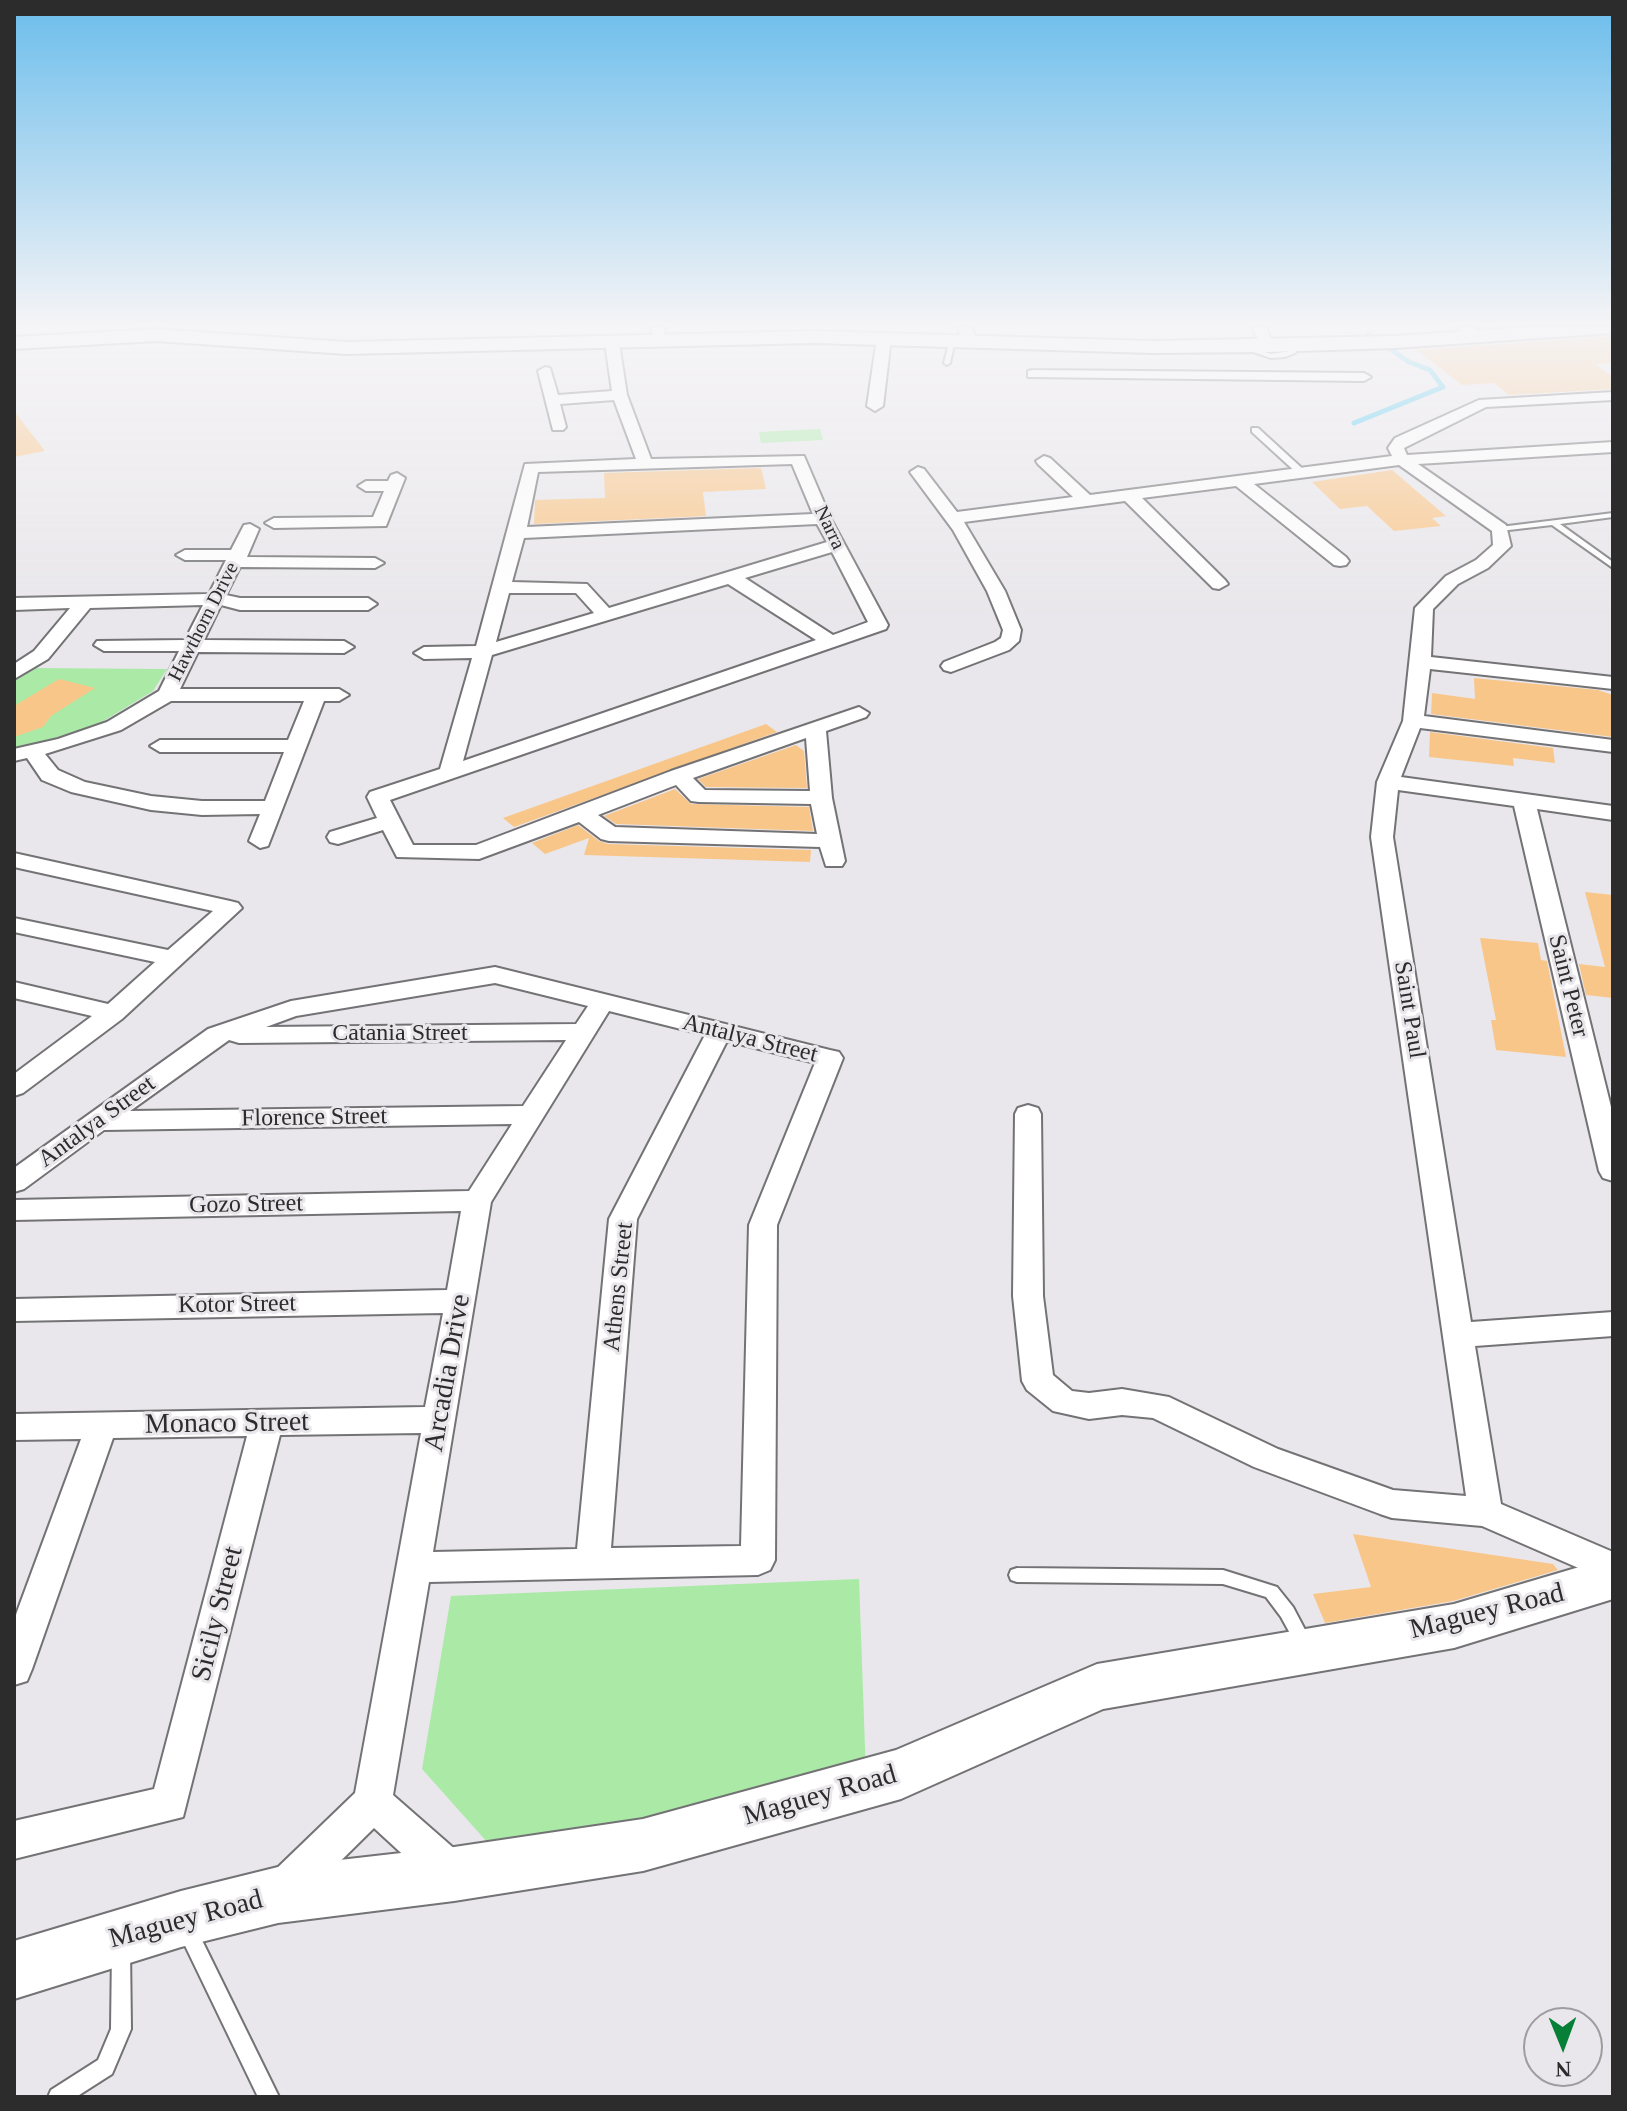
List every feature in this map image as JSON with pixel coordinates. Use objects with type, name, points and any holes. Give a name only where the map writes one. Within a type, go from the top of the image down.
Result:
[{"type":"street","points":[[631,426],[645,463]]},
{"type":"street","points":[[1432,426],[1401,441],[1396,448],[1402,460],[1500,529]]},
{"type":"street","points":[[952,518],[1402,460],[1613,447]]},
{"type":"street","name":"Narra","points":[[798,459],[823,519],[879,625],[450,771],[517,533],[531,467],[798,459]]},
{"type":"street","points":[[1044,461],[1088,502]]},
{"type":"street","points":[[918,472],[952,518],[996,591],[1012,636],[1002,646],[951,666]]},
{"type":"street","points":[[1240,481],[1340,561]]},
{"type":"street","name":"Hawthorn Drive","points":[[24,754],[114,726],[167,695],[217,599],[254,517],[274,523],[380,522],[396,482],[366,486]]},
{"type":"street","points":[[1131,497],[1219,584]]},
{"type":"street","points":[[517,533],[823,519]]},
{"type":"street","name":"Saint Paul","points":[[1485,1512],[1382,837],[1388,782],[1413,721],[1424,608],[1452,580],[1482,564],[1502,546],[1500,529]]},
{"type":"street","points":[[424,653],[483,652],[836,545]]},
{"type":"street","points":[[185,555],[375,563]]},
{"type":"street","points":[[730,577],[830,641]]},
{"type":"street","points":[[502,587],[581,588],[606,615]]},
{"type":"street","points":[[14,604],[217,599],[240,604],[368,604]]},
{"type":"street","points":[[14,673],[41,655],[87,600]]},
{"type":"street","points":[[104,645],[344,647]]},
{"type":"street","points":[[1421,662],[1613,683]]},
{"type":"street","points":[[167,695],[339,695]]},
{"type":"street","points":[[260,841],[316,695]]},
{"type":"street","points":[[450,771],[378,797],[405,852],[479,852],[679,776],[859,713]]},
{"type":"street","points":[[1413,721],[1613,746]]},
{"type":"street","points":[[583,814],[609,834],[831,851],[821,798],[816,728]]},
{"type":"street","points":[[160,746],[297,746]]},
{"type":"street","points":[[24,754],[50,775],[79,787],[151,803],[202,808],[273,807]]},
{"type":"street","points":[[679,776],[699,796],[821,798]]},
{"type":"street","points":[[1388,782],[1613,813]]},
{"type":"street","name":"Saint Peter","points":[[1524,801],[1613,1171]]},
{"type":"street","points":[[338,837],[390,821]]},
{"type":"street","points":[[14,860],[230,908],[113,1013],[14,1087]]},
{"type":"street","points":[[14,925],[174,959]]},
{"type":"street","name":"Antalya Street","points":[[14,1182],[217,1035],[291,1009],[495,975],[830,1058],[763,1225],[758,1560],[414,1567]]},
{"type":"street","points":[[14,990],[113,1013]]},
{"type":"street","name":"Arcadia Drive","points":[[376,1789],[477,1201],[602,1003]]},
{"type":"street","name":"Catania Street","points":[[217,1035],[583,1032]]},
{"type":"street","name":"Athens Street","points":[[593,1563],[623,1219],[719,1032]]},
{"type":"street","points":[[14,1063],[42,1069]]},
{"type":"street","points":[[1028,1114],[1028,1296],[1038,1381],[1064,1402],[1089,1406],[1122,1402],[1158,1406],[1266,1458],[1392,1504],[1485,1512],[1613,1568]]},
{"type":"street","name":"Florence Street","points":[[96,1121],[531,1115]]},
{"type":"street","name":"Gozo Street","points":[[14,1210],[477,1201]]},
{"type":"street","name":"Kotor Street","points":[[14,1310],[460,1301]]},
{"type":"street","points":[[1459,1335],[1613,1324]]},
{"type":"street","name":"Monaco Street","points":[[14,1427],[439,1420]]},
{"type":"street","name":"Sicily Street","points":[[14,1840],[169,1804],[267,1423]]},
{"type":"street","points":[[14,1669],[102,1425]]},
{"type":"street","name":"Maguey Road","points":[[14,1970],[181,1919],[278,1895],[454,1874],[643,1845],[901,1774],[1097,1687],[1454,1626],[1613,1578]]},
{"type":"street","points":[[278,1895],[376,1789],[454,1874]]},
{"type":"lane","points":[[1255,430],[1302,473]]},
{"type":"lane","points":[[1500,529],[1613,515]]},
{"type":"lane","points":[[1554,523],[1613,566]]},
{"type":"lane","points":[[1017,1575],[1223,1577],[1271,1592],[1287,1612],[1307,1649]]},
{"type":"lane","points":[[181,1919],[269,2097]]},
{"type":"lane","points":[[58,2097],[105,2067],[121,2029],[121,1937]]},
{"type":"green space","points":[[820,429],[823,440],[761,443],[759,432]]},
{"type":"green space","points":[[31,668],[167,669],[153,691],[92,728],[54,741],[14,749],[14,680]]},
{"type":"green space","points":[[859,1579],[866,1776],[504,1861],[422,1769],[451,1596]]},
{"type":"building","points":[[14,426],[25,426],[45,451],[14,457]]},
{"type":"building","points":[[761,468],[766,489],[703,492],[706,516],[534,524],[535,500],[605,498],[604,473]]},
{"type":"building","points":[[1392,470],[1446,516],[1432,518],[1441,526],[1394,531],[1367,506],[1340,509],[1312,482]]},
{"type":"building","points":[[1474,678],[1598,690],[1613,695],[1613,737],[1431,714],[1432,693],[1475,699]]},
{"type":"building","points":[[59,679],[95,688],[51,716],[43,727],[14,737],[14,706]]},
{"type":"building","points":[[766,724],[777,732],[514,827],[503,818]]},
{"type":"building","points":[[1430,732],[1553,748],[1555,763],[1513,758],[1514,766],[1429,757]]},
{"type":"building","points":[[796,745],[804,751],[807,788],[706,787],[698,779]]},
{"type":"building","points":[[675,789],[691,804],[809,807],[813,831],[616,824],[604,816]]},
{"type":"building","points":[[578,825],[608,844],[811,850],[810,862],[584,855],[589,838],[545,854],[532,843]]},
{"type":"building","points":[[1585,892],[1613,895],[1613,998],[1586,995],[1579,964],[1605,967]]},
{"type":"building","points":[[1480,938],[1538,943],[1541,960],[1547,961],[1566,1057],[1496,1050],[1491,1020],[1496,1020]]},
{"type":"building","points":[[1353,1534],[1553,1564],[1558,1570],[1453,1601],[1325,1623],[1313,1594],[1371,1587]]}]
